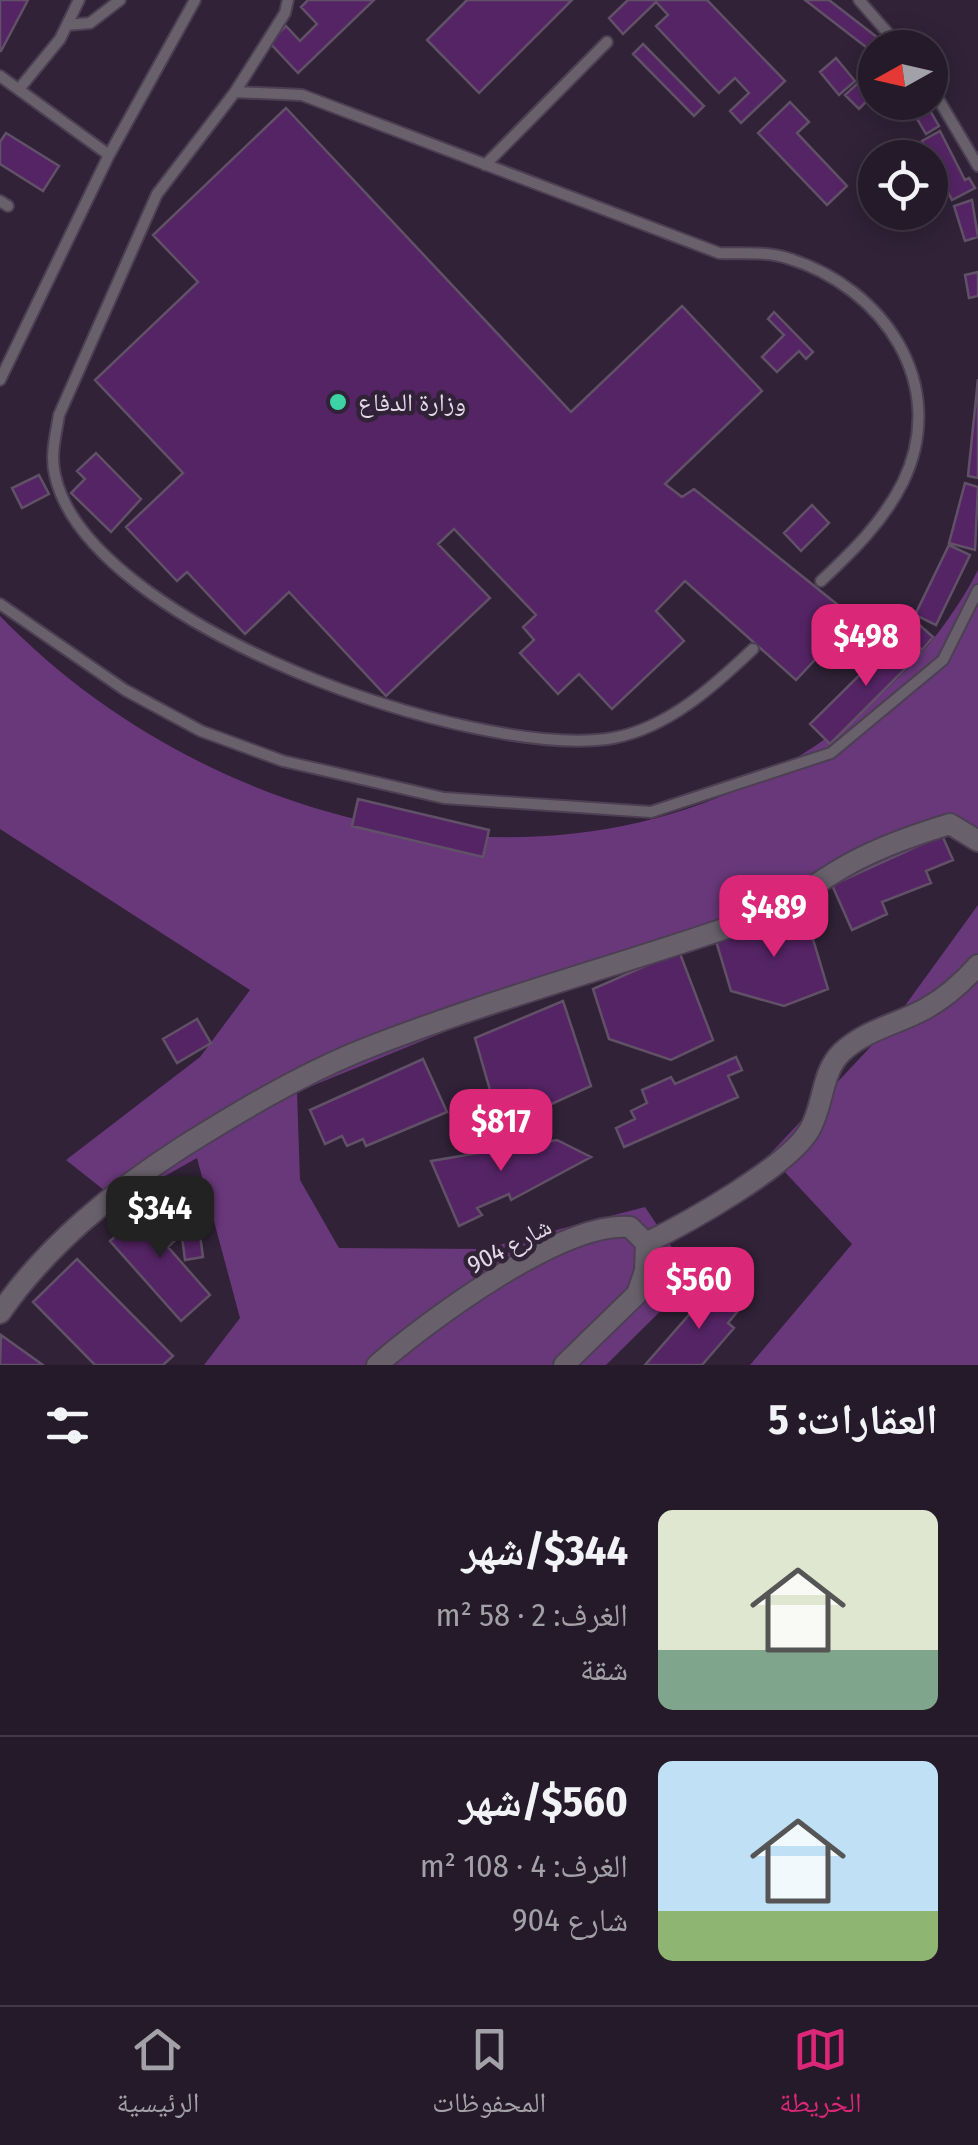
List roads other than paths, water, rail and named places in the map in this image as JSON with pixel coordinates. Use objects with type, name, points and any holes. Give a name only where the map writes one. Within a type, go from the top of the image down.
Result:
[{"type":"street","points":[[0,1313],[57,1245],[93,1210],[147,1170],[248,1106],[356,1053],[537,988],[756,918],[794,901],[850,863],[924,832],[950,824],[978,841]]},
{"type":"street","points":[[564,1365],[637,1294],[646,1271],[646,1243],[686,1223],[790,1152],[809,1132],[828,1072],[842,1052],[869,1034],[925,1009],[978,965]]},
{"type":"street","name":"شارع 904","points":[[377,1365],[466,1296],[581,1235],[604,1227],[630,1227],[646,1243]]},
{"type":"lane","points":[[19,89],[67,25],[79,0]]},
{"type":"lane","points":[[67,25],[90,23],[120,0]]},
{"type":"lane","points":[[0,380],[109,155],[194,0]]},
{"type":"lane","points":[[288,0],[285,13],[236,92],[157,194],[59,415],[53,449],[55,477],[72,511],[110,564],[198,622],[313,681],[450,724],[563,742],[616,738],[666,718],[713,686],[752,649]]},
{"type":"lane","points":[[858,0],[884,30]]},
{"type":"lane","points":[[486,165],[607,42]]},
{"type":"lane","points":[[0,76],[109,155]]},
{"type":"lane","points":[[236,92],[302,94],[719,254],[786,256],[847,285],[894,334],[913,366],[918,433],[904,480],[874,531],[822,581]]},
{"type":"lane","points":[[948,115],[978,166]]},
{"type":"lane","points":[[0,604],[125,690],[201,731],[283,761],[444,798],[650,812],[831,754],[944,660],[978,590]]},
{"type":"place","name":"وزارة الدفاع","points":[[338,402]]}]
